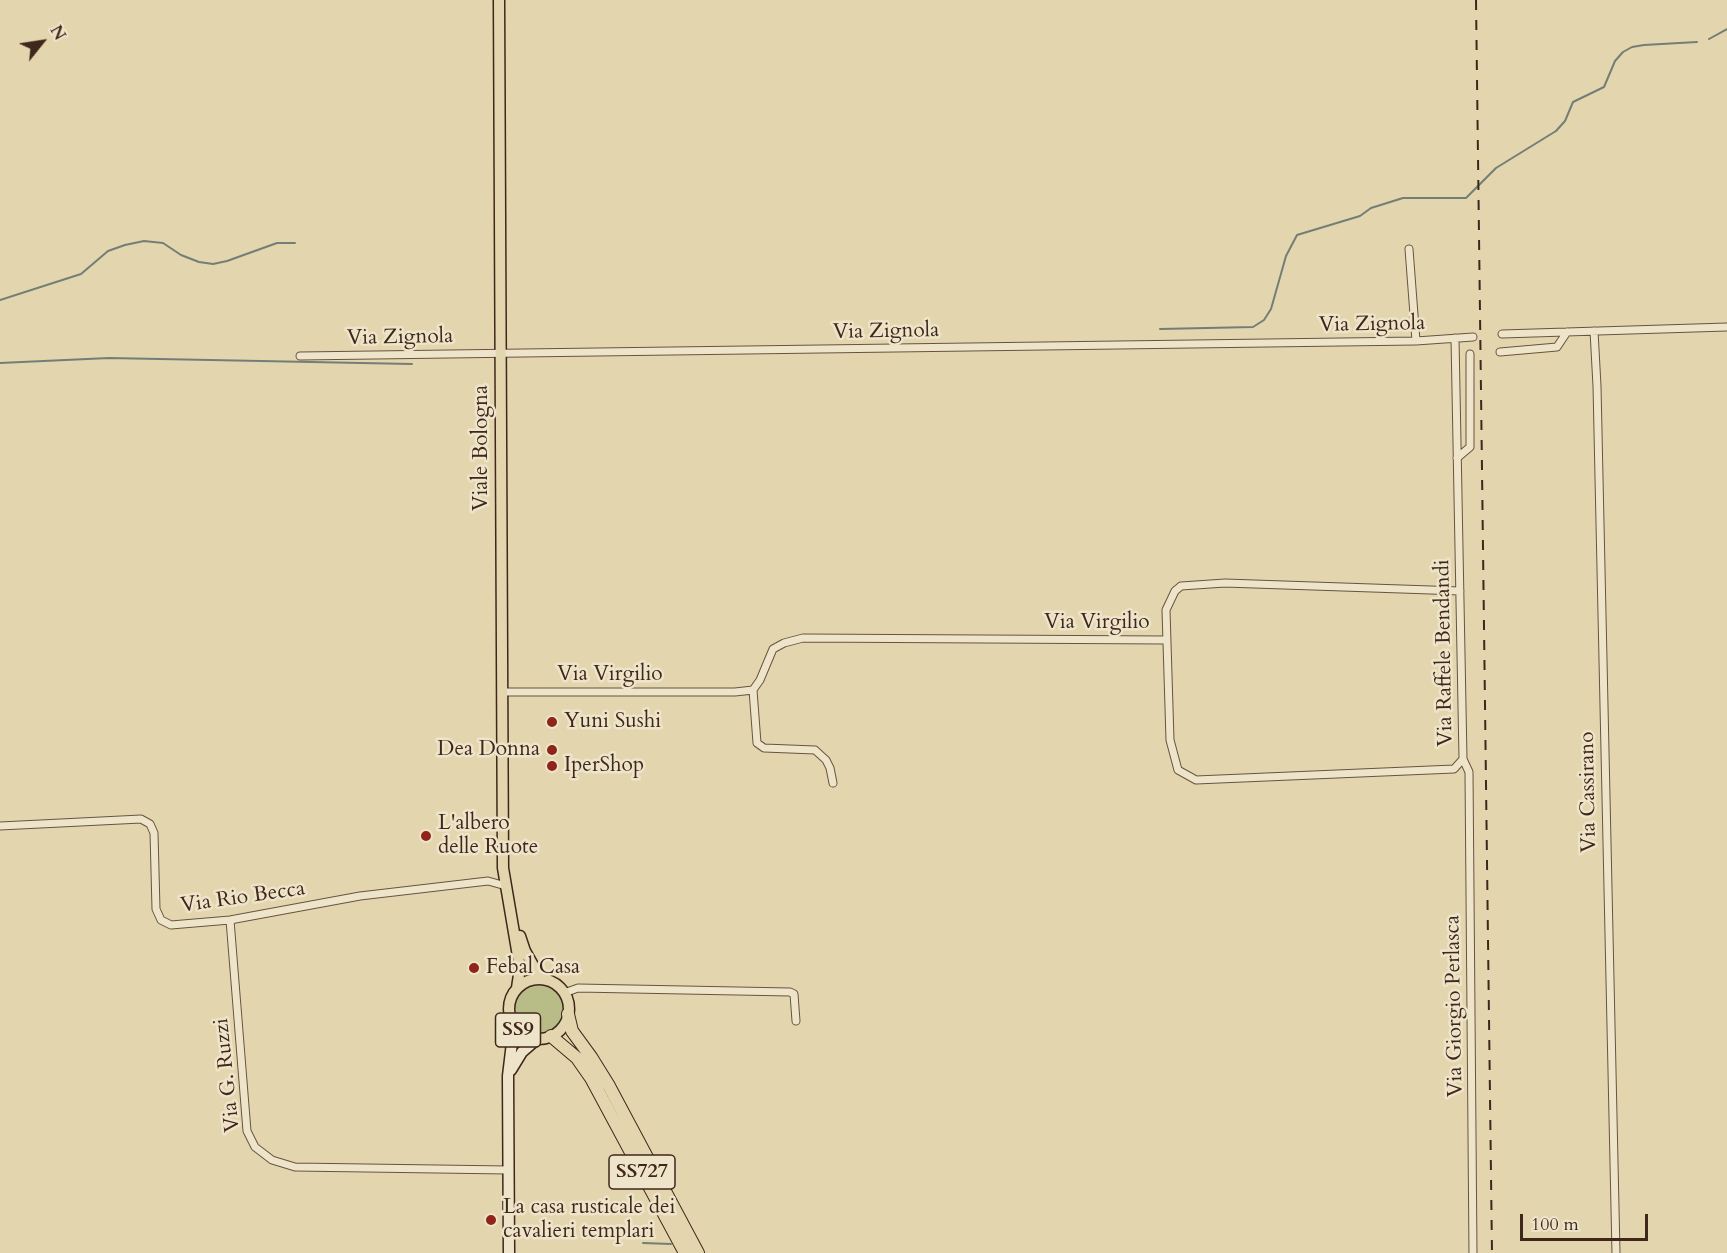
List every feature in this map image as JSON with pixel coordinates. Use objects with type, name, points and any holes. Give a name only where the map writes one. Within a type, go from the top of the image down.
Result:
[{"type":"highway","name":"SS727","points":[[568,1014],[572,1031],[609,1086],[698,1253]]},
{"type":"highway","name":"SS727","points":[[551,1036],[577,1058],[591,1078],[685,1253]]},
{"type":"main road","name":"Viale Bologna","points":[[499,0],[503,868],[506,891]]},
{"type":"main road","points":[[506,891],[525,951],[534,968],[548,981]]},
{"type":"main road","points":[[506,891],[520,968],[517,988]]},
{"type":"main road","name":"SS9","points":[[542,979],[548,981],[554,983],[564,993],[569,1006],[563,1027],[551,1036],[537,1039],[520,1033],[514,1026],[509,1013],[513,993],[528,981],[542,979]]},
{"type":"main road","points":[[510,1253],[508,1076],[514,1026]]},
{"type":"main road","points":[[508,1076],[514,1062],[537,1039]]},
{"type":"street","points":[[1409,249],[1416,341]]},
{"type":"street","points":[[1502,334],[1727,327]]},
{"type":"street","name":"Via Cassirano","points":[[1594,331],[1616,1253]]},
{"type":"street","points":[[1500,352],[1557,347],[1567,332]]},
{"type":"street","name":"Via Zignola","points":[[300,356],[1416,341],[1473,337]]},
{"type":"street","name":"Via Raffele Bendandi","points":[[1167,640],[1170,740],[1178,770],[1196,780],[1454,769],[1463,759],[1455,338]]},
{"type":"street","points":[[1457,458],[1470,447],[1470,354]]},
{"type":"street","name":"Via Virgilio","points":[[502,692],[735,692],[753,690],[760,680],[773,649],[784,643],[803,638],[1167,640],[1166,610],[1175,591],[1181,586],[1225,584],[1460,591]]},
{"type":"street","points":[[753,690],[757,743],[764,748],[815,750],[826,760],[833,783]]},
{"type":"street","name":"Via Giorgio Perlasca","points":[[1463,759],[1469,772],[1473,1253]]},
{"type":"street","name":"Via Rio Becca","points":[[0,826],[141,819],[150,824],[154,833],[156,909],[161,920],[171,925],[230,920],[360,896],[488,881],[506,891]]},
{"type":"street","name":"Via G. Ruzzi","points":[[230,920],[247,1131],[255,1147],[272,1160],[295,1167],[508,1170]]},
{"type":"street","points":[[564,993],[578,988],[790,992],[794,994],[796,1021]]},
{"type":"green space","points":[[534,985],[544,985],[556,992],[563,1004],[563,1014],[556,1026],[544,1033],[534,1033],[519,1022],[515,1014],[515,1004],[526,989]]},
{"type":"waterway","points":[[1709,39],[1727,29]]},
{"type":"waterway","points":[[1160,329],[1253,327],[1264,320],[1271,309],[1286,256],[1297,235],[1360,216],[1371,208],[1403,198],[1466,198],[1496,168],[1556,131],[1565,121],[1573,102],[1604,87],[1615,61],[1623,52],[1632,47],[1644,45],[1697,42]]},
{"type":"waterway","points":[[0,300],[81,274],[108,251],[144,241],[163,243],[181,255],[199,262],[213,264],[277,243],[295,243]]},
{"type":"waterway","points":[[0,363],[109,358],[412,364]]},
{"type":"waterway","points":[[643,1243],[671,1244]]},
{"type":"railway","points":[[1476,0],[1492,1253]]},
{"type":"place","name":"Yuni Sushi","points":[[552,722]]},
{"type":"place","name":"Dea Donna","points":[[552,750]]},
{"type":"place","name":"IperShop","points":[[552,766]]},
{"type":"place","name":"L'albero delle Ruote","points":[[426,836]]},
{"type":"place","name":"Febal Casa","points":[[474,968]]},
{"type":"place","name":"La casa rusticale dei cavalieri templari","points":[[491,1220]]}]
